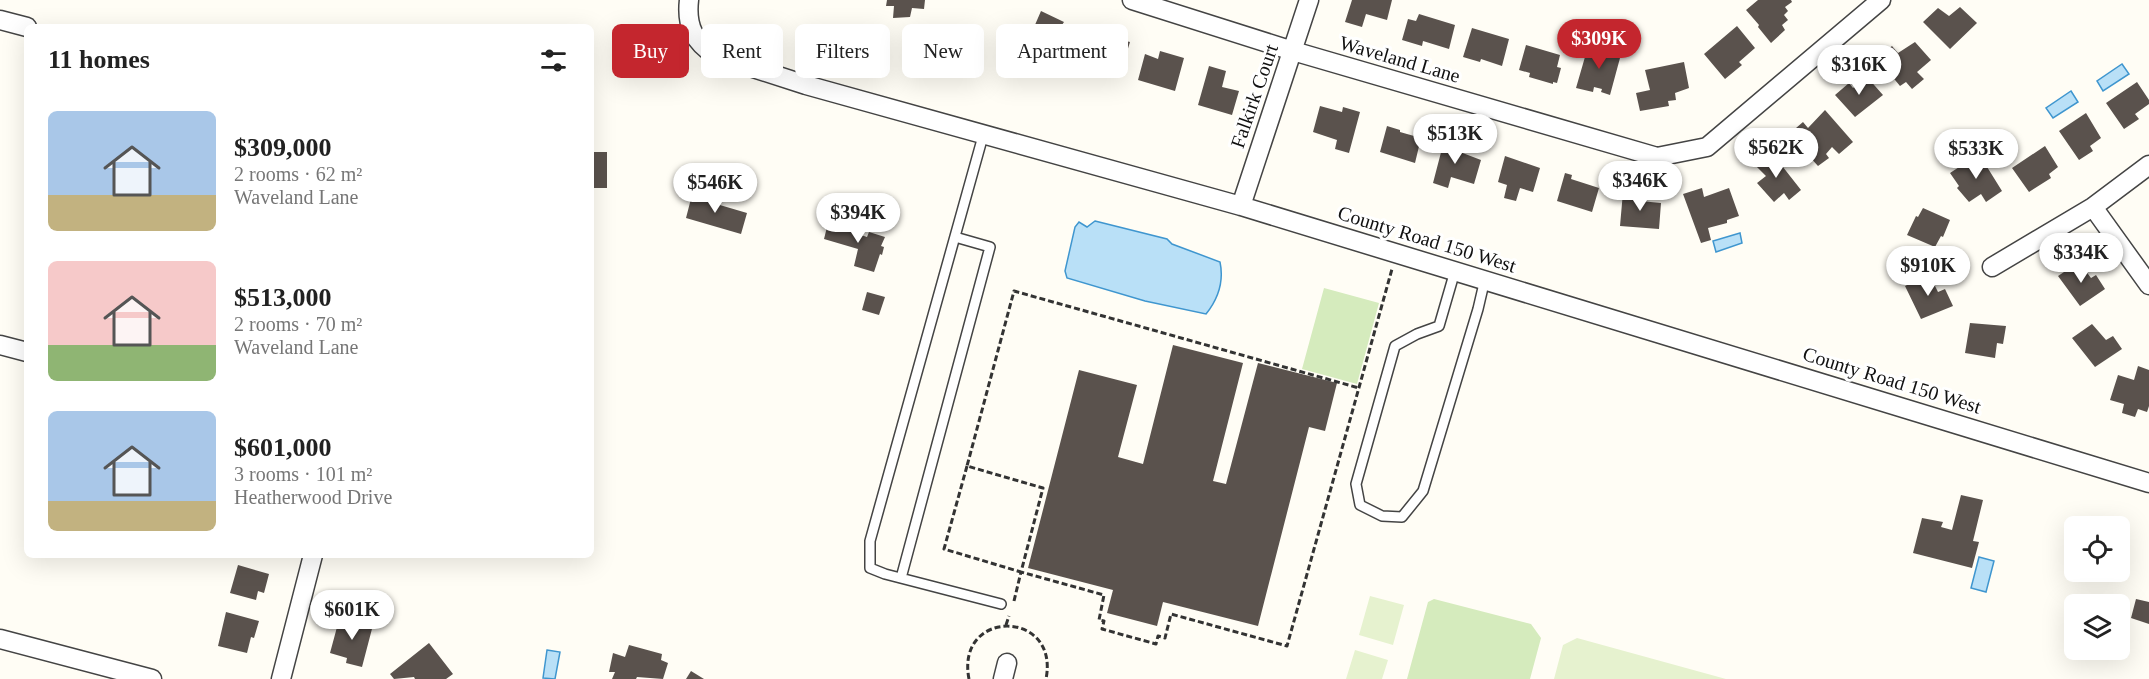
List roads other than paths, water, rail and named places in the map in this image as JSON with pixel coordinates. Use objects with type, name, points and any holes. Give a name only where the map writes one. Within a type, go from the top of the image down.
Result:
[{"type":"street","name":"County Road 150 West","points":[[689,0],[689,26],[694,37],[716,56],[806,85],[983,136],[1241,206],[2149,483]]},
{"type":"street","name":"Waveland Lane","points":[[1132,0],[1293,51],[1657,157],[1707,147],[1881,0]]},
{"type":"street","name":"Falkirk Court","points":[[1241,206],[1309,0]]},
{"type":"street","points":[[0,20],[24,26]]},
{"type":"street","points":[[1992,267],[2093,207],[2149,165]]},
{"type":"street","points":[[2093,207],[2149,285]]},
{"type":"street","points":[[0,345],[24,351]]},
{"type":"street","points":[[281,679],[312,558]]},
{"type":"street","points":[[0,639],[152,679]]},
{"type":"lane","points":[[983,136],[870,541],[870,568],[1001,604]]},
{"type":"lane","points":[[901,578],[990,247],[955,237]]},
{"type":"lane","points":[[1455,271],[1439,326],[1417,334],[1395,346],[1356,484],[1360,505],[1382,516],[1402,517],[1423,491],[1485,279]]},
{"type":"water","points":[[2122,64],[2129,74],[2103,91],[2097,81]]},
{"type":"water","points":[[2071,91],[2078,102],[2053,118],[2046,108]]},
{"type":"water","points":[[1095,221],[1167,239],[1172,244],[1220,262],[1219,289],[1206,314],[1145,301],[1067,278],[1065,271],[1075,227],[1079,222],[1087,227]]},
{"type":"water","points":[[1740,233],[1742,243],[1716,252],[1713,241]]},
{"type":"water","points":[[1979,557],[1994,561],[1986,592],[1971,588]]},
{"type":"water","points":[[547,650],[560,652],[555,679],[543,678]]}]
